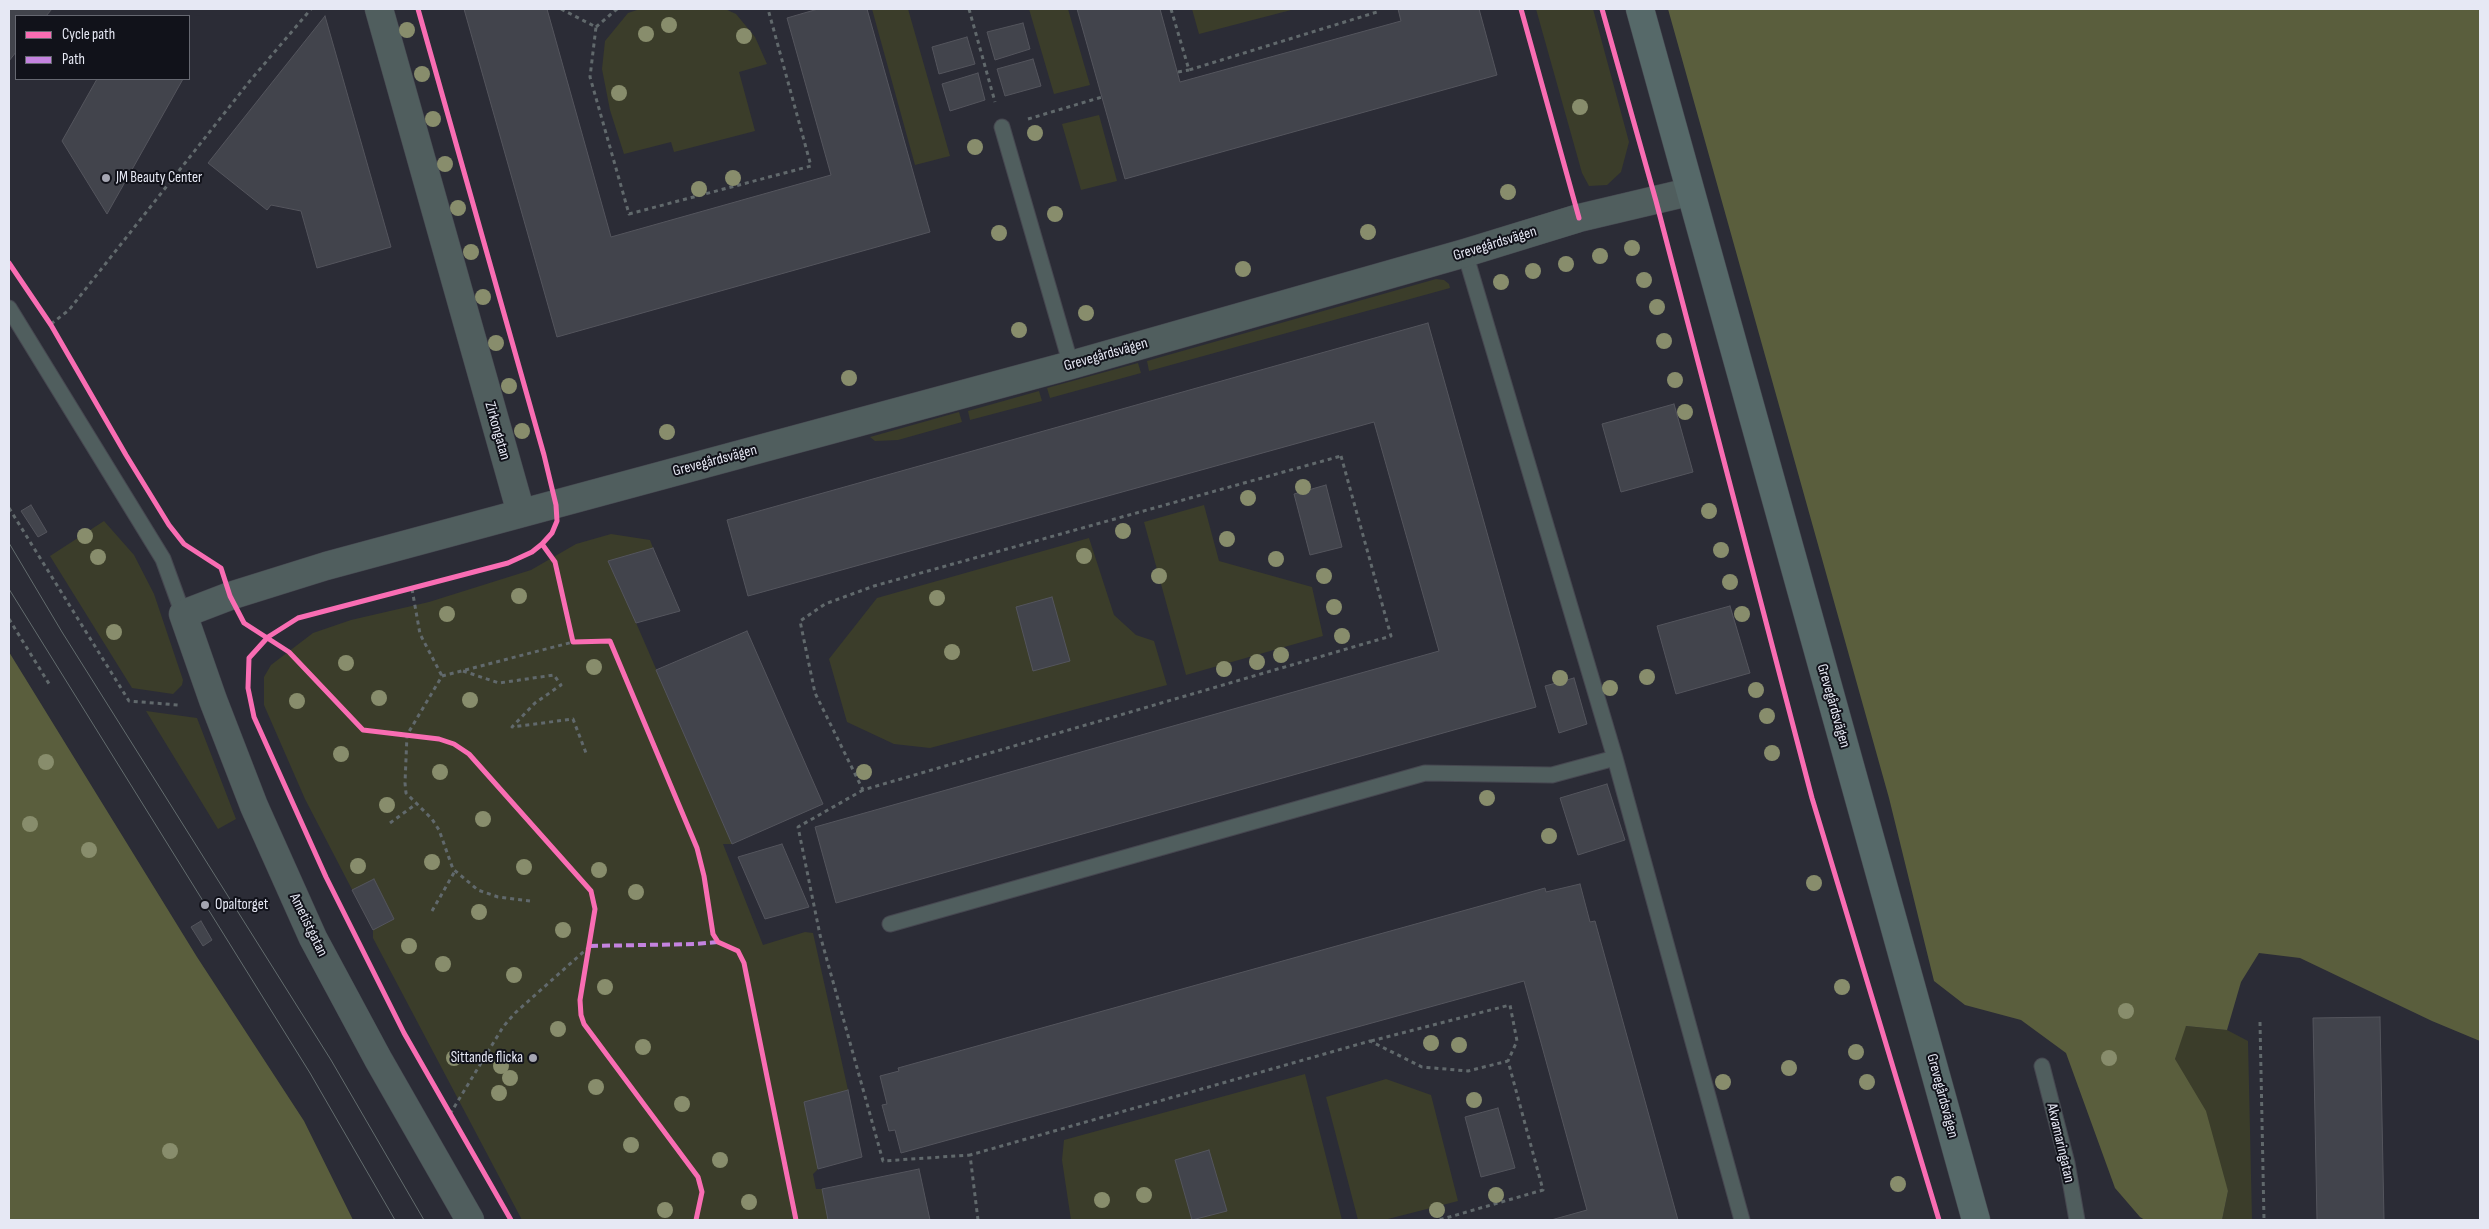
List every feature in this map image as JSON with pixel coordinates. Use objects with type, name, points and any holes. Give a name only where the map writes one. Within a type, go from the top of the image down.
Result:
[{"type":"street","name":"Zirkongatan","points":[[379,9],[521,514]]},
{"type":"street","name":"Grevegårdsvägen","points":[[1640,9],[1689,192],[1976,1220]]},
{"type":"street","name":"Grevegårdsvägen","points":[[521,514],[1071,365],[1466,253],[1579,218],[1689,192]]},
{"type":"street","points":[[183,614],[230,596],[326,566],[521,514]]},
{"type":"street","name":"Ametistgatan","points":[[183,614],[213,700],[254,806],[313,938],[378,1059],[470,1220]]},
{"type":"lane","points":[[1002,127],[1071,365]]},
{"type":"lane","points":[[1466,253],[1615,758],[1742,1220]]},
{"type":"lane","points":[[9,308],[163,559],[183,614]]},
{"type":"lane","points":[[890,924],[1425,773],[1552,775],[1615,758]]},
{"type":"lane","name":"Akvamaringatan","points":[[2042,1066],[2067,1163],[2076,1220]]},
{"type":"path","points":[[51,325],[70,310],[249,82],[311,9]]},
{"type":"path","points":[[561,9],[596,28]]},
{"type":"path","points":[[617,9],[596,28],[590,77],[630,214],[811,166],[768,9]]},
{"type":"path","points":[[969,9],[1002,127],[1102,97]]},
{"type":"path","points":[[1172,9],[1188,70]]},
{"type":"path","points":[[1178,72],[1377,12],[1376,9]]},
{"type":"path","points":[[863,790],[815,693],[800,622],[825,604],[874,586],[1341,456],[1391,636],[863,790],[798,828],[820,935],[884,1161],[970,1155],[1370,1041],[1510,1005],[1517,1041],[1508,1061],[1543,1190],[1439,1220]]},
{"type":"path","points":[[9,508],[130,701],[191,706],[213,700]]},
{"type":"path","points":[[412,589],[420,634],[442,676]]},
{"type":"path","points":[[9,619],[52,687]]},
{"type":"path","points":[[530,901],[488,894],[478,890],[455,871],[439,830],[432,819],[405,790],[407,735],[442,676],[573,642]]},
{"type":"path","points":[[462,671],[499,683],[554,675],[561,685],[534,703],[512,727],[573,719],[586,752]]},
{"type":"path","points":[[390,824],[416,804]]},
{"type":"path","points":[[432,911],[455,871]]},
{"type":"path","points":[[450,1114],[503,1026],[590,946]]},
{"type":"path","points":[[2260,1022],[2264,1220]]},
{"type":"path","points":[[1370,1041],[1422,1068],[1468,1072],[1508,1061]]},
{"type":"path","points":[[970,1155],[978,1220]]},
{"type":"green space","points":[[640,9],[725,9],[736,14],[755,37],[767,64],[739,72],[755,131],[674,152],[671,142],[624,154],[610,110],[602,69],[605,41],[628,13]]},
{"type":"green space","points":[[872,9],[908,9],[950,156],[915,165]]},
{"type":"green space","points":[[1029,9],[1068,9],[1090,85],[1054,94]]},
{"type":"green space","points":[[1192,9],[1295,9],[1199,34]]},
{"type":"green space","points":[[1536,9],[1593,9],[1629,142],[1621,172],[1607,185],[1589,186],[1582,173]]},
{"type":"green space","points":[[1668,9],[2480,9],[2480,1041],[2432,1021],[2300,958],[2259,953],[2241,982],[2227,1030],[2186,1026],[2175,1059],[2206,1111],[2228,1191],[2222,1220],[2145,1220],[2140,1217],[2115,1188],[2066,1053],[2021,1020],[1965,1005],[1934,981],[1889,798]]},
{"type":"green space","points":[[1099,115],[1117,181],[1081,190],[1062,124]]},
{"type":"green space","points":[[1436,279],[1444,280],[1449,284],[1450,288],[1149,371],[1147,361]]},
{"type":"green space","points":[[1138,363],[1141,373],[1050,398],[1047,388]]},
{"type":"green space","points":[[1039,391],[1042,401],[970,420],[968,411]]},
{"type":"green space","points":[[959,412],[962,422],[898,440],[875,441],[870,437]]},
{"type":"green space","points":[[1204,505],[1219,561],[1312,587],[1323,636],[1186,675],[1144,522]]},
{"type":"green space","points":[[104,521],[134,555],[154,594],[183,680],[182,685],[173,694],[132,688],[50,556]]},
{"type":"green space","points":[[611,534],[650,540],[653,548],[627,602],[732,844],[723,844],[763,945],[805,932],[813,933],[848,1090],[804,1102],[818,1169],[813,1174],[816,1189],[822,1189],[828,1220],[522,1220],[373,938],[373,930],[305,799],[264,705],[264,677],[271,665],[313,633],[351,620],[429,602],[531,570],[576,544]]},
{"type":"green space","points":[[1089,538],[1114,615],[1136,635],[1154,641],[1167,685],[930,748],[894,744],[847,722],[829,659],[877,598]]},
{"type":"green space","points":[[9,652],[197,957],[304,1121],[353,1220],[9,1220]]},
{"type":"green space","points":[[146,711],[197,718],[236,819],[218,829]]},
{"type":"green space","points":[[2185,1026],[2227,1030],[2248,1041],[2252,1220],[2222,1220],[2228,1191],[2175,1059]]},
{"type":"green space","points":[[1305,1074],[1342,1220],[1071,1220],[1062,1160],[1064,1140]]},
{"type":"green space","points":[[1386,1079],[1431,1095],[1458,1201],[1384,1220],[1358,1220],[1326,1097]]},
{"type":"building","points":[[9,9],[52,9],[47,15],[15,15],[15,53],[9,61]]},
{"type":"building","points":[[464,9],[547,9],[611,237],[831,175],[787,18],[818,9],[867,9],[930,232],[557,337]]},
{"type":"building","points":[[1077,9],[1160,9],[1180,82],[1401,21],[1398,9],[1479,9],[1497,75],[1125,179]]},
{"type":"building","points":[[325,16],[391,247],[317,268],[301,211],[271,205],[267,210],[208,163]]},
{"type":"building","points":[[1023,23],[1030,49],[995,60],[987,32]]},
{"type":"building","points":[[967,37],[975,64],[939,74],[932,47]]},
{"type":"building","points":[[1033,59],[1041,86],[1005,96],[997,69]]},
{"type":"building","points":[[978,73],[985,100],[950,111],[942,84]]},
{"type":"building","name":"JM Beauty Center","points":[[96,80],[182,80],[107,214],[62,141]]},
{"type":"building","points":[[1428,323],[1536,707],[836,903],[815,827],[1439,651],[1374,422],[748,596],[727,520]]},
{"type":"building","points":[[1674,404],[1693,472],[1621,492],[1602,424]]},
{"type":"building","points":[[1326,485],[1342,547],[1310,555],[1294,494]]},
{"type":"building","points":[[31,505],[47,532],[38,537],[21,511]]},
{"type":"building","points":[[653,548],[680,611],[636,623],[608,561]]},
{"type":"building","points":[[1052,597],[1070,661],[1033,671],[1016,607]]},
{"type":"building","points":[[1730,606],[1750,673],[1676,694],[1657,626]]},
{"type":"building","points":[[747,631],[823,804],[732,844],[656,670]]},
{"type":"building","points":[[1574,678],[1587,724],[1559,733],[1545,686]]},
{"type":"building","points":[[1607,784],[1625,840],[1578,855],[1560,798]]},
{"type":"building","points":[[782,844],[809,907],[765,919],[738,857]]},
{"type":"building","points":[[374,879],[394,919],[373,930],[352,890]]},
{"type":"building","points":[[1580,884],[1590,922],[1595,921],[1678,1220],[1551,1220],[1587,1210],[1524,981],[901,1153],[895,1130],[889,1131],[882,1105],[887,1104],[880,1076],[899,1071],[898,1068],[1545,888],[1546,892]]},
{"type":"building","points":[[201,921],[212,940],[203,946],[191,927]]},
{"type":"building","points":[[2380,1017],[2384,1220],[2317,1220],[2313,1018]]},
{"type":"building","points":[[848,1090],[862,1157],[818,1169],[804,1102]]},
{"type":"building","points":[[1498,1108],[1515,1168],[1481,1177],[1465,1117]]},
{"type":"building","points":[[1209,1150],[1227,1211],[1192,1220],[1175,1160]]},
{"type":"building","points":[[919,1169],[930,1220],[828,1220],[822,1189]]},
{"type":"tram line","points":[[9,543],[62,632],[331,1060],[424,1220]]},
{"type":"tram line","points":[[9,589],[310,1073],[395,1220]]},
{"type":"marked path","points":[[590,946],[718,942]]},
{"type":"cycle path","points":[[418,9],[544,455],[556,505],[557,521],[552,533],[542,544],[532,552],[508,563],[298,618],[268,637],[249,658],[248,688],[254,717],[326,877],[404,1033],[511,1220]]},
{"type":"cycle path","points":[[1521,9],[1579,218]]},
{"type":"cycle path","points":[[1602,9],[1656,201],[1812,798],[1939,1220]]},
{"type":"cycle path","points":[[9,263],[51,325],[169,525],[184,544],[221,568],[230,596],[244,623],[289,652],[363,730],[439,739],[454,744],[469,754],[591,891],[595,909],[580,1000],[581,1015],[584,1024],[698,1177],[702,1192],[696,1220]]},
{"type":"cycle path","points":[[542,544],[555,562],[573,642],[610,641],[697,848],[704,876],[713,934],[718,942],[738,951],[744,963],[796,1220]]},
{"type":"place","name":"JM Beauty Center","points":[[106,178]]},
{"type":"place","name":"Opaltorget","points":[[205,905]]},
{"type":"place","name":"Sittande flicka","points":[[533,1058]]}]
